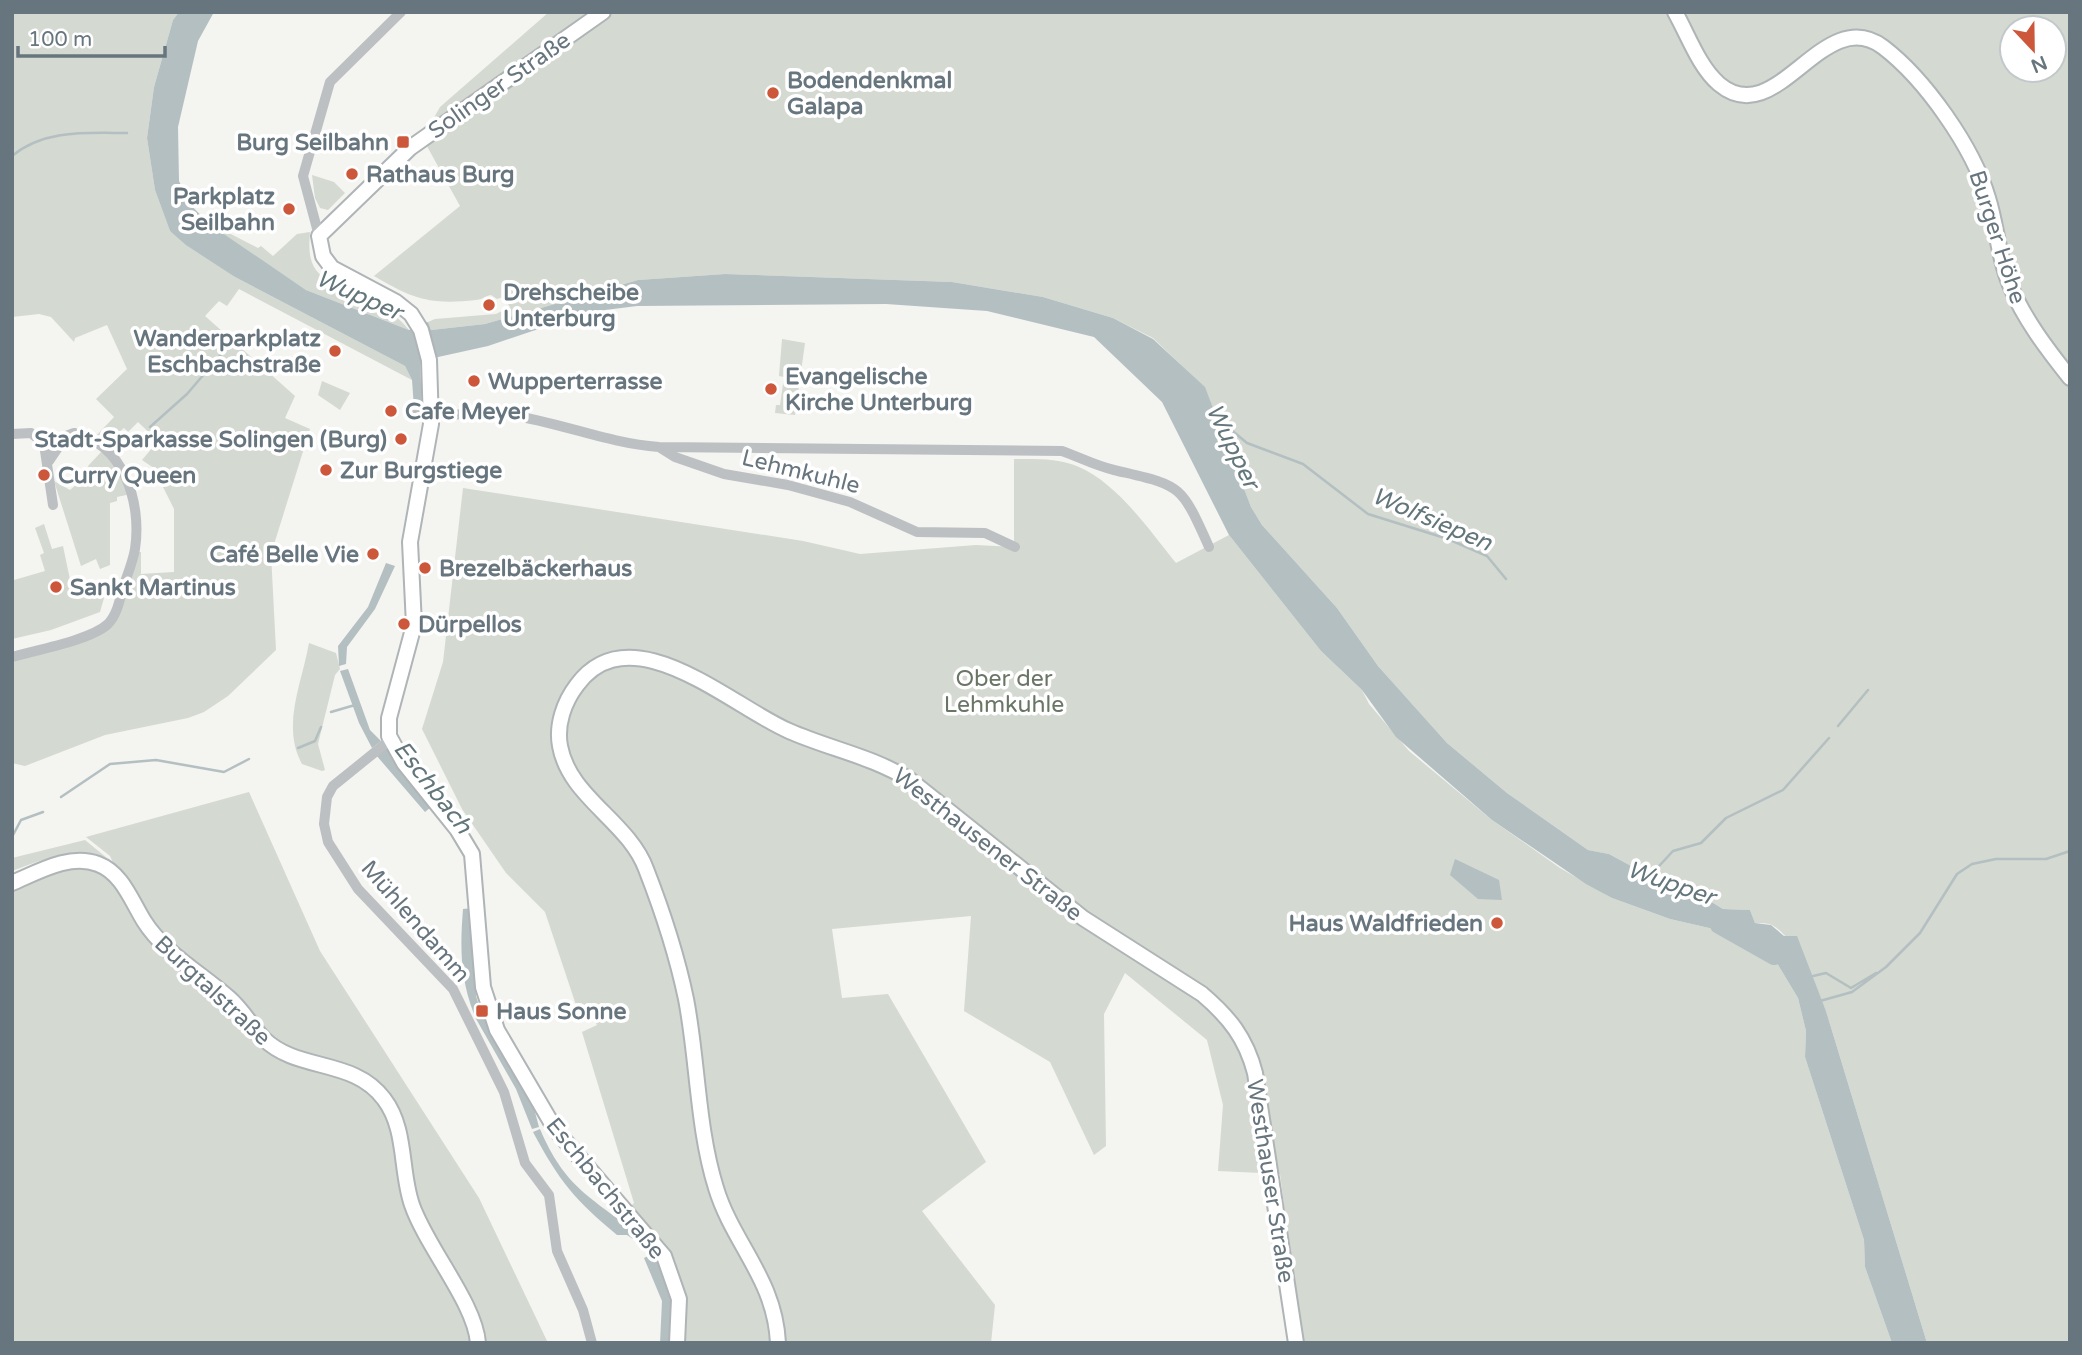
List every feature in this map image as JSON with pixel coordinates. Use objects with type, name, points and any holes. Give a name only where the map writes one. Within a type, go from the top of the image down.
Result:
[{"type":"main road","name":"Solinger Straße","points":[[319,236],[411,148],[603,12]]},
{"type":"main road","name":"Burger Höhe","points":[[1675,12],[1711,76],[1723,87],[1740,94],[1758,94],[1772,88],[1826,48],[1847,37],[1867,38],[1889,52],[1936,105],[1972,160],[1988,199],[2005,273],[2015,297],[2041,341],[2070,378]]},
{"type":"main road","points":[[319,236],[324,259],[332,268],[396,302],[419,326],[429,360],[430,412],[410,542],[414,625],[383,745]]},
{"type":"main road","name":"Westhausener Straße","points":[[778,1343],[771,1299],[716,1189],[686,1000],[646,869],[628,835],[575,780],[561,750],[559,727],[566,702],[583,677],[594,667],[622,657],[652,659],[789,732],[855,752],[890,768],[910,780],[1083,918],[1202,994],[1233,1024]]},
{"type":"main road","name":"Eschbachstraße","points":[[383,745],[404,763],[461,835],[472,854],[476,875],[483,988],[497,1030],[555,1129],[664,1256],[678,1299],[677,1343]]},
{"type":"main road","name":"Burgtalstraße","points":[[12,883],[62,863],[87,862],[104,867],[123,885],[156,937],[229,998],[267,1042],[291,1055],[352,1074],[376,1090],[397,1124],[404,1179],[414,1212],[431,1248],[470,1313],[478,1343]]},
{"type":"main road","name":"Westhauser Straße","points":[[1233,1024],[1250,1052],[1255,1073],[1296,1343]]},
{"type":"street","points":[[319,236],[303,176],[330,82],[401,12]]},
{"type":"street","points":[[414,415],[466,412],[513,416],[633,444],[659,447],[1062,451],[1111,470],[1149,477],[1174,487],[1186,499],[1209,547]]},
{"type":"street","points":[[12,434],[27,432],[37,436],[46,447],[53,505]]},
{"type":"street","points":[[12,657],[108,624],[115,614],[135,552],[136,533],[130,486],[109,452],[95,441],[74,433],[66,436],[49,461]]},
{"type":"street","name":"Lehmkuhle","points":[[659,447],[675,457],[724,474],[788,485],[850,502],[917,532],[985,533],[1015,547]]},
{"type":"street","name":"Mühlendamm","points":[[383,745],[332,786],[327,797],[324,824],[328,842],[358,889],[453,989],[504,1092],[525,1163],[549,1195],[557,1251],[583,1310],[592,1343]]},
{"type":"green space","points":[[12,12],[179,12],[173,20],[154,87],[147,138],[155,190],[170,231],[235,277],[405,366],[412,380],[239,289],[227,306],[219,301],[205,316],[295,396],[285,418],[310,429],[271,554],[276,650],[228,696],[204,712],[188,718],[105,735],[25,766],[12,763],[12,657],[108,624],[135,552],[141,552],[141,574],[174,572],[174,509],[160,481],[164,475],[142,460],[158,441],[138,422],[128,432],[124,428],[106,443],[96,436],[114,417],[96,399],[127,369],[107,325],[75,338],[74,342],[51,317],[39,314],[12,317]]},
{"type":"green space","points":[[549,12],[2070,12],[2070,1343],[1927,1343],[1826,1011],[1811,976],[1789,940],[1772,925],[1755,923],[1750,910],[1723,909],[1705,898],[1670,887],[1609,854],[1588,850],[1507,793],[1447,743],[1378,666],[1337,608],[1262,525],[1251,507],[1205,388],[1153,338],[1113,318],[1043,297],[952,282],[725,274],[638,280],[485,324],[431,330],[428,322],[435,319],[496,314],[510,307],[503,297],[497,299],[491,295],[478,300],[433,301],[411,295],[374,276],[460,206],[423,139],[424,127],[432,121],[440,107]]},
{"type":"green space","points":[[312,175],[334,182],[345,193],[328,210],[320,208],[315,198]]},
{"type":"green space","points":[[221,229],[258,248],[261,246],[273,256],[297,234],[310,232],[312,261],[323,277],[386,310],[409,330],[306,290],[218,231]]},
{"type":"green space","points":[[782,339],[805,343],[795,415],[775,413],[776,405],[780,405],[784,377],[779,376]]},
{"type":"green space","points":[[322,381],[350,393],[340,410],[318,395]]},
{"type":"green space","points":[[103,450],[115,463],[131,494],[117,497],[117,501],[110,503],[110,565],[100,569],[96,559],[81,566],[54,481],[70,490],[91,472],[88,466]]},
{"type":"green space","name":"Ober der Lehmkuhle","points":[[1014,459],[1064,462],[1093,475],[1120,496],[1176,563],[1229,535],[1321,651],[1362,690],[1369,704],[1409,751],[1492,820],[1560,868],[1612,898],[1670,919],[1744,936],[1774,958],[1798,998],[1806,1031],[1805,1057],[1864,1240],[1865,1267],[1892,1343],[1302,1343],[1280,1174],[1218,1171],[1223,1105],[1207,1040],[1125,973],[1104,1014],[1106,1146],[1094,1155],[1050,1062],[964,1011],[971,916],[832,929],[842,998],[888,994],[986,1162],[922,1211],[995,1305],[991,1343],[681,1343],[684,1302],[681,1284],[667,1253],[630,1207],[634,1203],[582,1032],[597,1025],[589,1008],[577,1008],[545,912],[506,873],[462,809],[422,729],[443,662],[463,488],[803,541],[860,554],[976,545],[1014,547]]},
{"type":"green space","points":[[44,524],[52,549],[63,546],[73,594],[100,589],[104,598],[100,612],[51,630],[12,639],[14,580],[45,571],[40,555],[44,553],[35,528]]},
{"type":"green space","points":[[309,643],[336,653],[340,669],[335,675],[318,744],[325,770],[322,771],[302,764],[293,735],[295,704]]},
{"type":"green space","points":[[249,792],[320,951],[479,1198],[548,1343],[12,1343],[12,883],[53,866],[115,867],[110,856],[86,837]]},
{"type":"green space","points":[[85,840],[107,858],[82,853],[71,854],[48,858],[12,871],[12,858]]},
{"type":"shaded area","points":[[179,12],[214,12],[198,41],[178,127],[179,181],[190,204],[209,224],[306,290],[409,330],[428,322],[431,330],[485,324],[638,280],[725,274],[952,282],[1043,297],[1113,318],[1153,339],[1205,387],[1251,507],[1262,525],[1337,608],[1378,666],[1447,743],[1507,793],[1588,850],[1609,854],[1670,887],[1705,898],[1723,909],[1750,910],[1755,923],[1771,925],[1784,936],[1797,936],[1826,1011],[1927,1343],[1892,1343],[1865,1267],[1864,1240],[1805,1057],[1806,1031],[1798,998],[1774,958],[1744,936],[1670,919],[1612,898],[1586,884],[1492,820],[1396,737],[1362,690],[1321,651],[1229,535],[1162,402],[1094,337],[987,311],[886,304],[637,306],[589,312],[488,346],[420,361],[422,408],[414,408],[412,380],[405,366],[235,277],[186,245],[170,231],[155,190],[147,138],[154,87],[173,20]]},
{"type":"shaded area","points":[[386,563],[395,566],[375,609],[347,647],[346,664],[339,666],[338,646],[368,607]]},
{"type":"shaded area","points":[[348,669],[370,730],[381,741],[372,748],[359,723],[340,671]]},
{"type":"shaded area","points":[[386,748],[431,807],[425,812],[376,755]]},
{"type":"shaded area","points":[[1455,859],[1499,880],[1502,900],[1478,899],[1450,875]]},
{"type":"shaded area","points":[[473,908],[476,996],[481,1012],[474,1014],[466,988],[461,949],[463,909]]},
{"type":"shaded area","points":[[483,1014],[532,1101],[539,1127],[532,1129],[516,1089],[475,1017]]},
{"type":"shaded area","points":[[540,1129],[559,1165],[581,1190],[638,1234],[633,1239],[627,1235],[617,1235],[569,1189],[533,1132]]},
{"type":"shaded area","points":[[654,1253],[671,1302],[670,1343],[660,1343],[662,1301],[644,1258]]},
{"type":"waterway","points":[[12,156],[25,147],[52,137],[82,133],[127,133]]},
{"type":"waterway","points":[[150,427],[187,394],[229,345]]},
{"type":"waterway","name":"Wolfsiepen","points":[[1218,419],[1247,443],[1303,464],[1368,514],[1448,539],[1487,556],[1506,579]]},
{"type":"waterway","points":[[1838,726],[1868,690]]},
{"type":"waterway","points":[[331,712],[355,705]]},
{"type":"waterway","points":[[298,748],[315,741],[321,727]]},
{"type":"waterway","points":[[1648,878],[1673,851],[1701,843],[1726,818],[1783,790],[1829,738]]},
{"type":"waterway","points":[[61,797],[110,764],[156,760],[224,772],[249,759]]},
{"type":"waterway","points":[[12,837],[21,820],[43,812]]},
{"type":"waterway","points":[[1820,1001],[1852,992],[1886,967],[1920,933],[1957,874],[1972,864],[1996,859],[2046,859],[2070,851]]},
{"type":"waterway","name":"Wupper","points":[[1719,925],[1774,956]]},
{"type":"waterway","points":[[1813,976],[1826,973],[1851,988],[1876,973]]},
{"type":"place","name":"Bodendenkmal Galapa","points":[[773,93]]},
{"type":"place","name":"Burg Seilbahn","points":[[403,142]]},
{"type":"place","name":"Rathaus Burg","points":[[352,174]]},
{"type":"place","name":"Parkplatz Seilbahn","points":[[289,209]]},
{"type":"place","name":"Drehscheibe Unterburg","points":[[489,305]]},
{"type":"place","name":"Wanderparkplatz Eschbachstraße","points":[[335,351]]},
{"type":"place","name":"Wupperterrasse","points":[[474,381]]},
{"type":"place","name":"Evangelische Kirche Unterburg","points":[[771,389]]},
{"type":"place","name":"Cafe Meyer","points":[[391,411]]},
{"type":"place","name":"Stadt-Sparkasse Solingen (Burg)","points":[[401,439]]},
{"type":"place","name":"Zur Burgstiege","points":[[326,470]]},
{"type":"place","name":"Curry Queen","points":[[44,475]]},
{"type":"place","name":"Café Belle Vie","points":[[373,554]]},
{"type":"place","name":"Brezelbäckerhaus","points":[[425,568]]},
{"type":"place","name":"Sankt Martinus","points":[[56,587]]},
{"type":"place","name":"Dürpellos","points":[[404,624]]},
{"type":"place","name":"Haus Waldfrieden","points":[[1497,923]]},
{"type":"place","name":"Haus Sonne","points":[[482,1011]]},
{"type":"water label","name":"Eschbach","points":[[433,787]]}]
